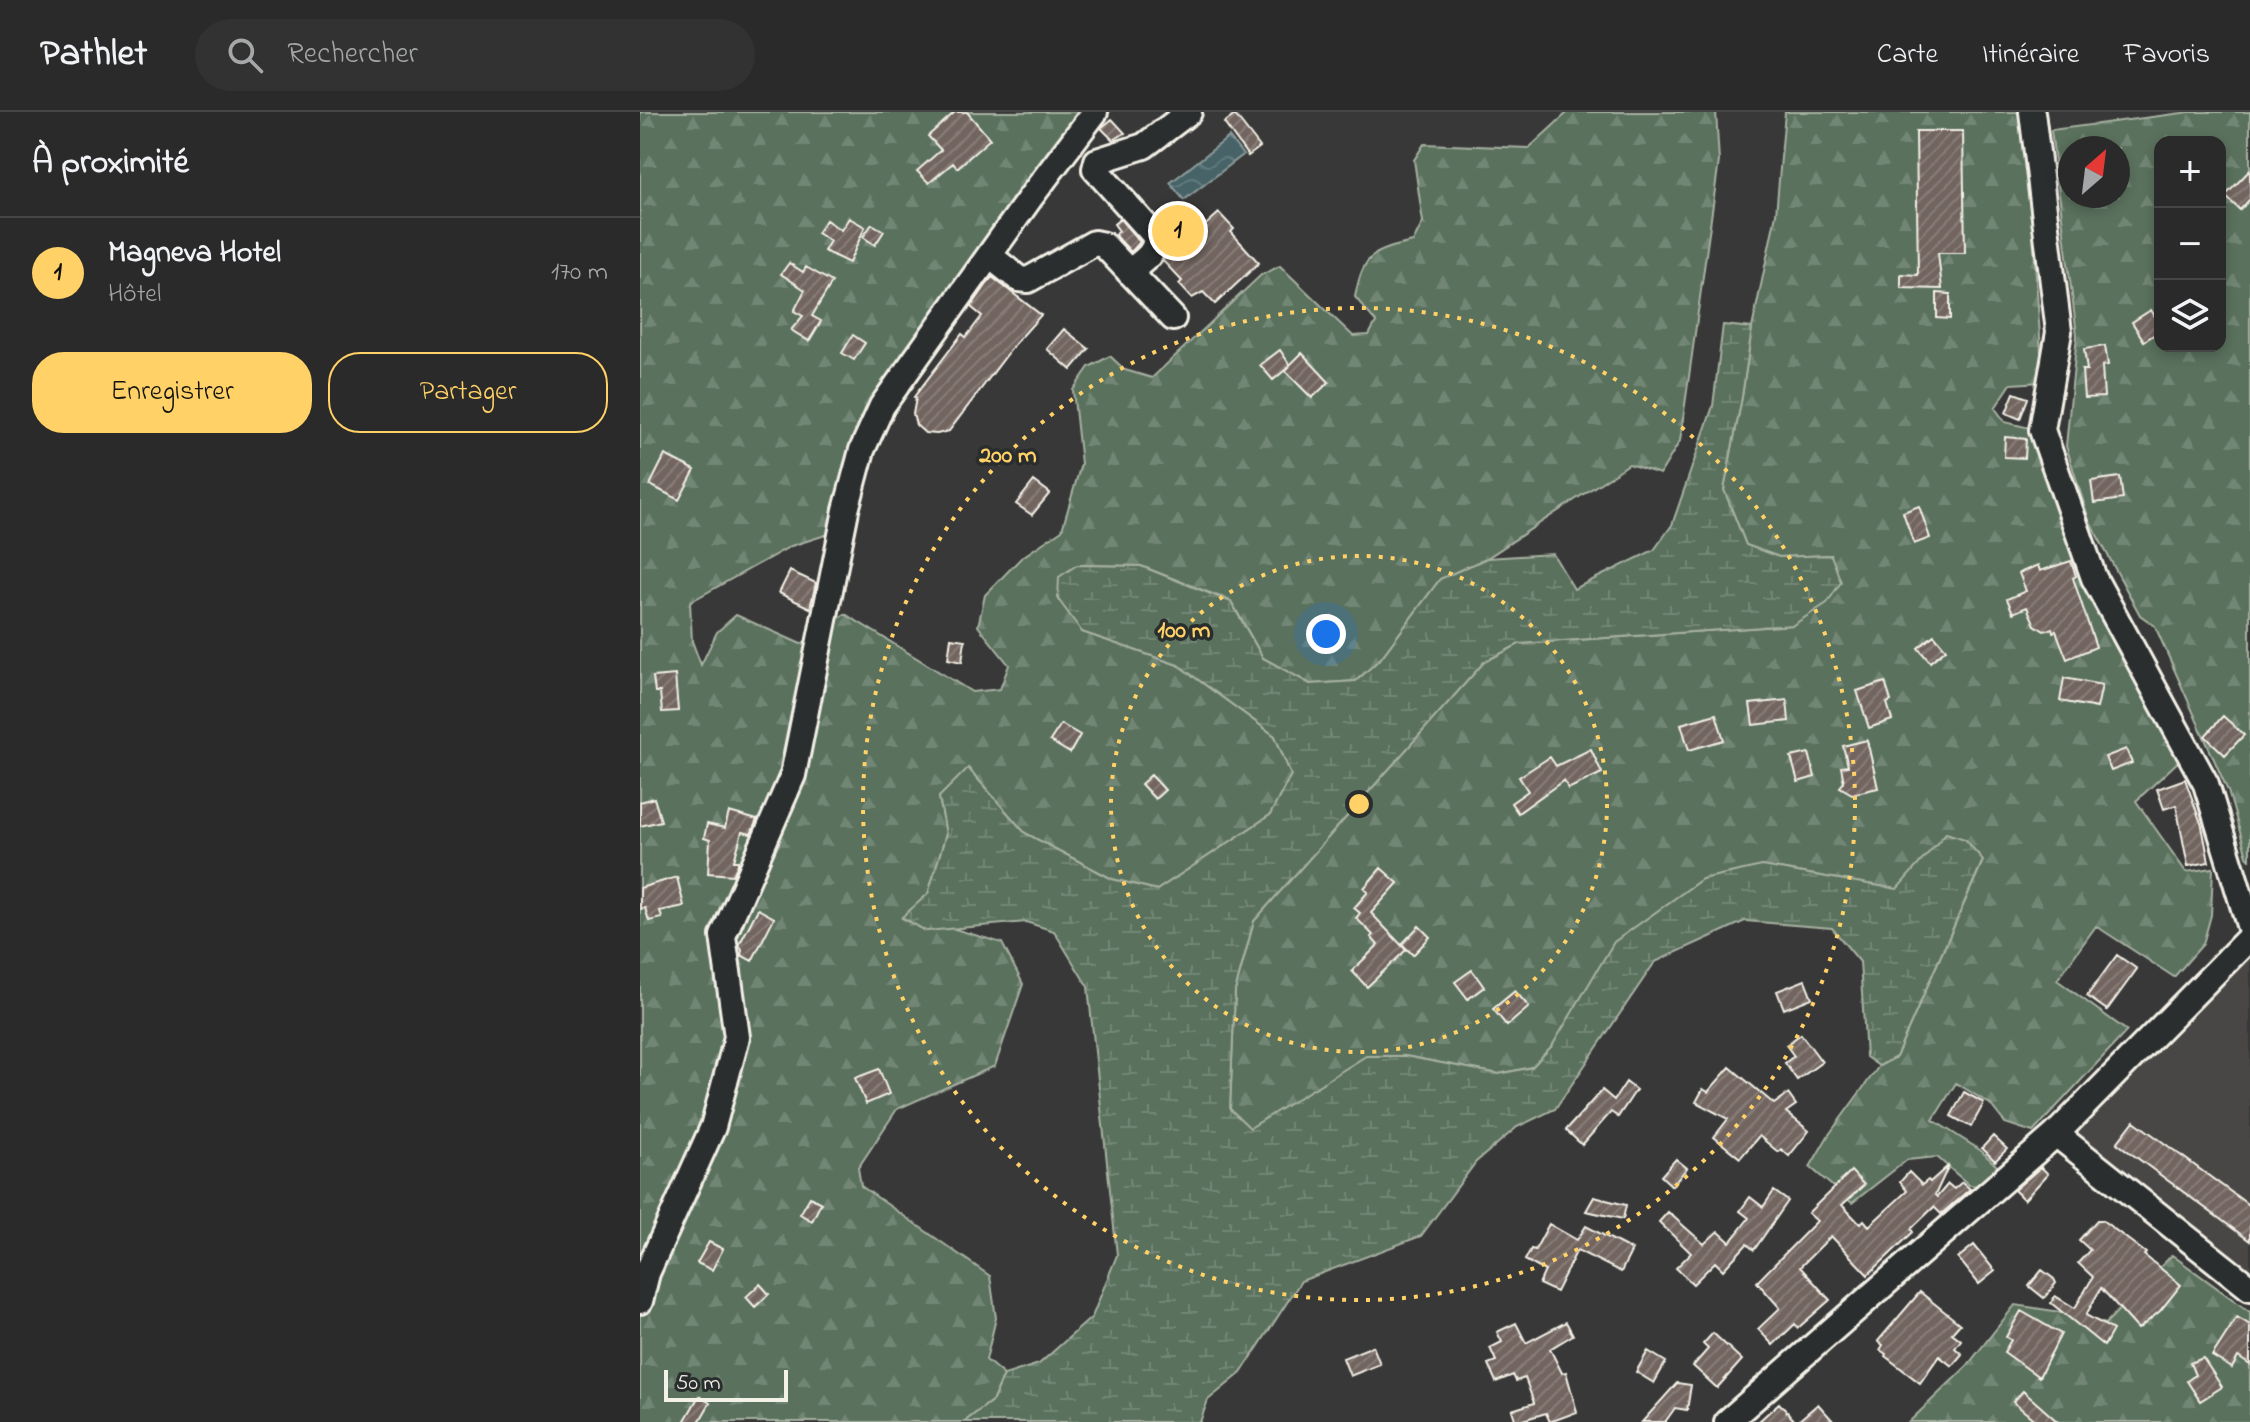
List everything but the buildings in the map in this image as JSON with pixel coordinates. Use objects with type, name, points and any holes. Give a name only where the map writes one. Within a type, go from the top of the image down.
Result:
[{"type":"street","points":[[640,1301],[647,1273],[713,1127],[737,1037],[723,936],[793,775],[846,510],[862,450],[882,406],[1095,112]]},
{"type":"street","points":[[1097,161],[1144,146],[1189,112]]},
{"type":"street","points":[[2032,112],[2059,332],[2042,430],[2094,578],[2206,784],[2250,928]]},
{"type":"street","points":[[1073,142],[1097,161]]},
{"type":"street","points":[[1097,161],[1095,169],[1155,236],[1156,244],[1152,252],[1129,272]]},
{"type":"street","points":[[990,256],[1019,279],[1028,280],[1094,243],[1104,245],[1173,318]]},
{"type":"street","points":[[1727,1422],[2056,1134],[2250,937]]},
{"type":"street","points":[[2056,1134],[2250,1288]]},
{"type":"shaded area","points":[[2250,953],[2250,1275],[2069,1136]]},
{"type":"green space","points":[[640,112],[1100,112],[884,390],[829,534],[791,546],[690,602],[692,641],[701,665],[717,632],[736,615],[801,644],[845,614],[972,692],[1000,689],[1009,665],[978,626],[985,595],[1021,558],[1062,530],[1081,464],[1073,390],[1089,367],[1110,356],[1125,370],[1152,378],[1261,275],[1280,266],[1353,336],[1369,335],[1376,322],[1355,297],[1358,283],[1372,257],[1388,248],[1413,242],[1423,222],[1414,160],[1424,144],[1529,148],[1568,112],[1716,112],[1719,161],[1680,441],[1660,474],[1629,464],[1487,558],[1440,579],[1381,658],[1356,681],[1310,684],[1263,658],[1231,601],[1141,566],[1077,565],[1082,632],[1178,665],[1275,736],[1291,775],[1270,815],[1157,890],[1112,879],[1025,833],[969,769],[939,797],[946,834],[928,894],[902,918],[926,931],[948,927],[1002,943],[1023,984],[995,1066],[897,1109],[858,1168],[861,1186],[990,1276],[996,1318],[986,1360],[1004,1375],[993,1400],[964,1422],[640,1422]]},
{"type":"green space","points":[[1785,112],[2025,112],[2043,382],[2011,384],[1995,408],[2005,422],[2034,429],[2182,758],[2136,801],[2186,872],[2213,868],[2211,915],[2203,944],[2174,977],[2096,926],[2057,980],[2127,1031],[2033,1132],[2005,1123],[1990,1104],[1956,1083],[1933,1120],[1980,1150],[1998,1167],[1979,1186],[1969,1185],[1937,1157],[1907,1160],[1852,1203],[1810,1167],[1828,1136],[1879,1066],[1896,1057],[1983,861],[1965,839],[1897,889],[1762,866],[1552,1046],[1532,1067],[1499,1074],[1405,1056],[1250,1129],[1230,1109],[1235,991],[1254,921],[1484,662],[1519,644],[1793,625],[1831,555],[1779,557],[1746,545],[1724,490],[1752,328],[1776,214]]},
{"type":"green space","points":[[2190,112],[2250,112],[2250,859],[2228,791],[2155,626],[2140,615],[2089,520],[2066,446],[2077,335],[2061,208],[2130,208],[2130,136],[2058,136],[2058,185],[2051,130]]},
{"type":"green space","points":[[1723,325],[1752,328],[1724,490],[1746,545],[1779,557],[1831,555],[1841,582],[1827,603],[1793,625],[1519,644],[1484,662],[1254,921],[1235,991],[1230,1109],[1250,1128],[1366,1056],[1405,1056],[1499,1074],[1532,1067],[1552,1046],[1614,942],[1702,879],[1762,866],[1897,889],[1946,833],[1965,839],[1983,860],[1896,1057],[1879,1066],[1866,1057],[1860,962],[1832,928],[1745,921],[1655,962],[1555,1109],[1517,1127],[1476,1162],[1421,1236],[1301,1281],[1241,1373],[1208,1400],[1200,1422],[964,1422],[993,1400],[1004,1375],[1039,1364],[1092,1317],[1117,1255],[1088,987],[1054,931],[1026,922],[926,931],[902,917],[928,894],[946,834],[939,797],[968,768],[1025,833],[1112,879],[1157,890],[1270,815],[1291,775],[1275,736],[1178,665],[1082,632],[1058,599],[1059,577],[1077,565],[1141,566],[1231,602],[1263,658],[1310,684],[1356,681],[1381,658],[1440,579],[1487,558],[1553,554],[1574,589],[1654,550],[1672,525],[1713,406]]},
{"type":"green space","points":[[2172,1255],[2250,1312],[2250,1422],[1909,1422],[1967,1366],[2015,1305],[2080,1315],[2105,1324]]},
{"type":"water","points":[[1229,137],[1243,155],[1184,200],[1170,183]]},
{"type":"place","name":"Magneva Hotel","points":[[1178,231]]}]
